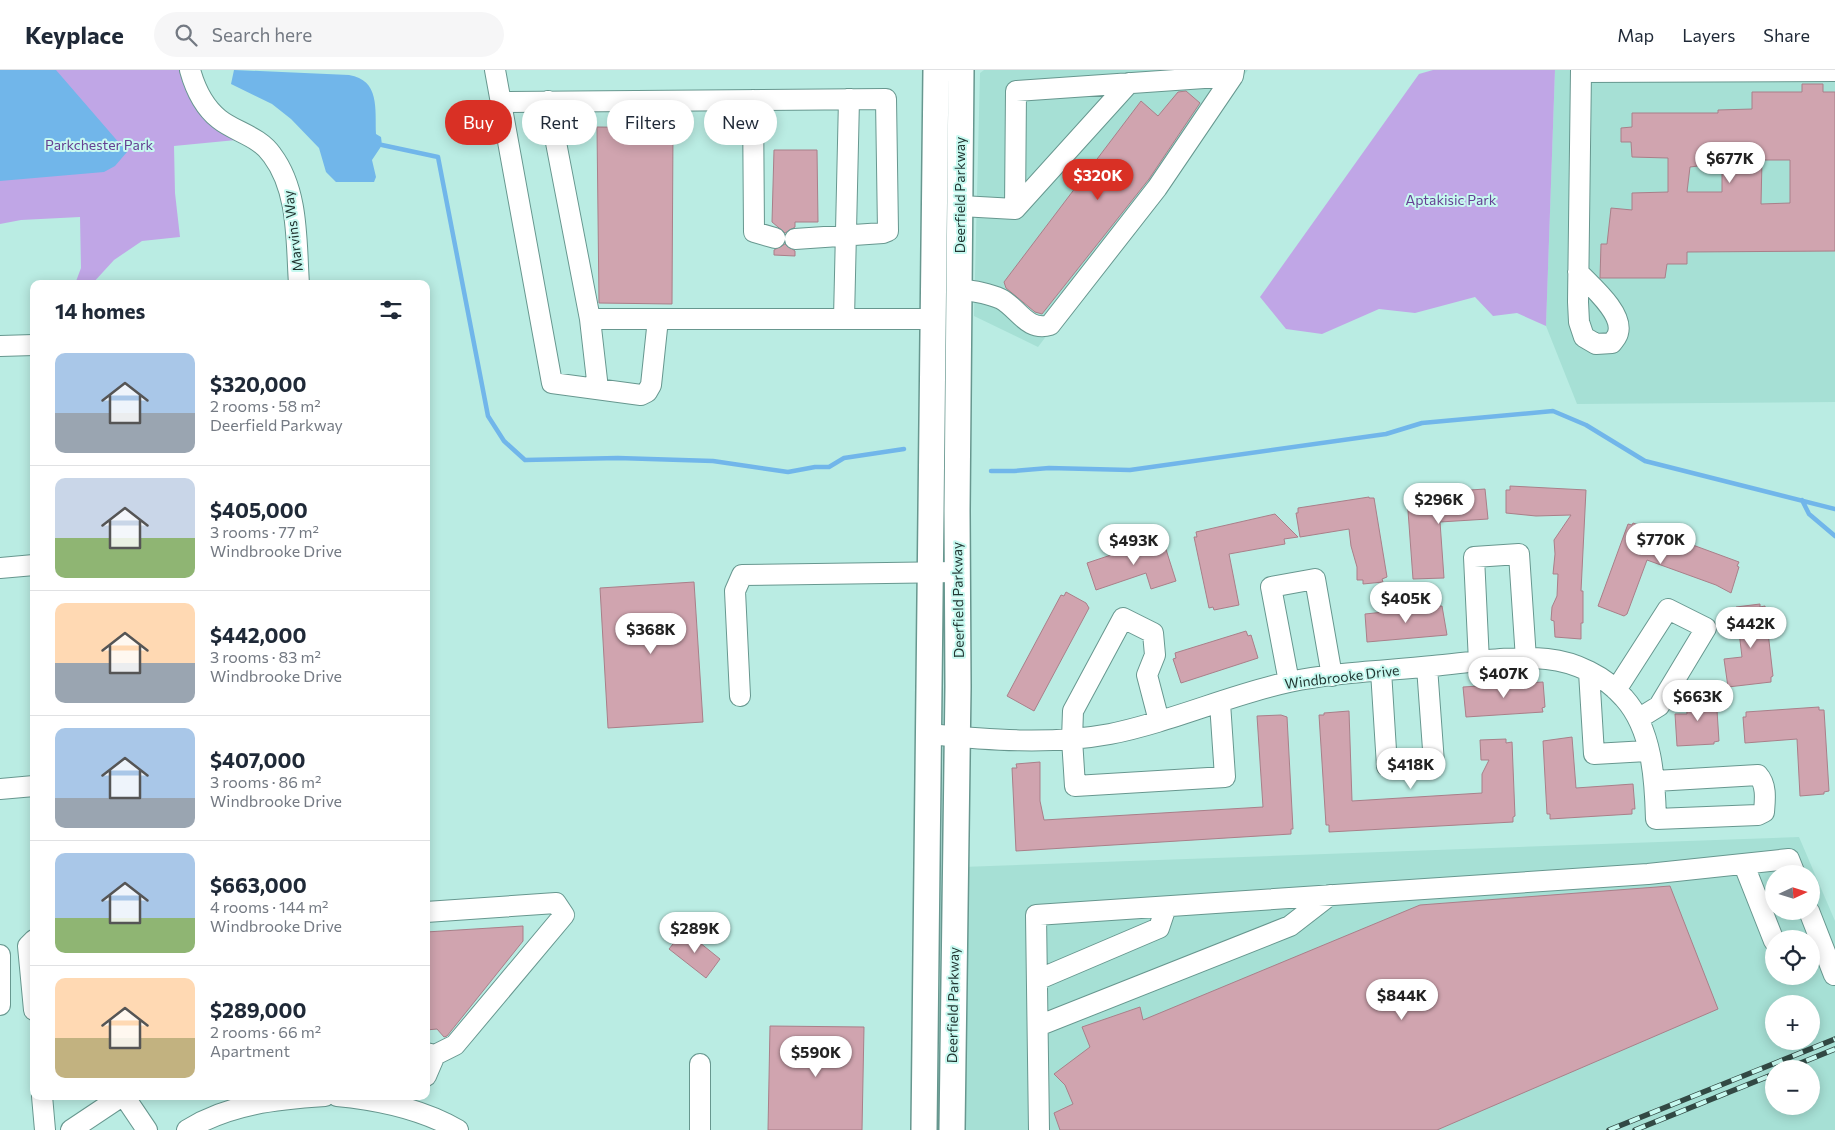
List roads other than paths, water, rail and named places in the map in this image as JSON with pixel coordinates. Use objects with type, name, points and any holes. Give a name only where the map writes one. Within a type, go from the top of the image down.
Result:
[{"type":"main road","points":[[922,70],[935,104]]},
{"type":"main road","name":"Deerfield Parkway","points":[[924,1130],[936,70]]},
{"type":"main road","name":"Deerfield Parkway","points":[[952,1130],[957,737],[961,70]]},
{"type":"street","name":"Marvins Way","points":[[190,70],[200,96],[219,119],[257,141],[271,153],[282,170],[292,204],[299,280]]},
{"type":"street","points":[[495,70],[501,100]]},
{"type":"street","points":[[1578,272],[1581,71],[1835,71]]},
{"type":"street","points":[[1015,209],[1016,91],[1233,73]]},
{"type":"street","points":[[960,289],[1003,300],[1030,324],[1042,328],[1050,325],[1157,188],[1233,73]]},
{"type":"street","points":[[1015,209],[1129,83]]},
{"type":"street","points":[[753,100],[886,98],[888,231],[883,233],[795,238]]},
{"type":"street","points":[[844,318],[849,99]]},
{"type":"street","points":[[597,101],[704,100]]},
{"type":"street","points":[[509,145],[552,383],[640,395],[648,392],[651,385],[658,319]]},
{"type":"street","points":[[556,145],[590,319],[598,389]]},
{"type":"street","points":[[753,145],[754,232],[774,238]]},
{"type":"street","points":[[961,206],[1015,209]]},
{"type":"street","points":[[590,319],[932,319]]},
{"type":"street","points":[[0,346],[30,344]]},
{"type":"street","points":[[1480,662],[1474,556],[1519,554],[1526,659]]},
{"type":"street","points":[[0,568],[30,565]]},
{"type":"street","points":[[740,696],[735,591],[742,574],[957,572]]},
{"type":"street","points":[[1289,682],[1271,587],[1315,578],[1332,676]]},
{"type":"street","points":[[1616,690],[1668,609],[1706,628],[1659,706],[1638,719]]},
{"type":"street","points":[[1159,721],[1147,675],[1155,655],[1153,633],[1123,618],[1073,711],[1074,786],[1225,777],[1220,702]]},
{"type":"street","name":"Windbrooke Drive","points":[[928,734],[980,739],[1072,739],[1110,734],[1289,682],[1381,671],[1546,658],[1578,666],[1590,672],[1616,690],[1625,699],[1638,719],[1655,781],[1656,819],[1758,815],[1764,812],[1763,781],[1758,776],[1655,781]]},
{"type":"street","points":[[1381,671],[1387,766],[1434,763],[1427,667]]},
{"type":"street","points":[[1590,672],[1594,754],[1647,751]]},
{"type":"street","points":[[0,790],[30,786]]},
{"type":"street","points":[[1039,1130],[1036,915],[1648,874],[1789,859],[1791,865]]},
{"type":"street","points":[[1744,865],[1770,930]]},
{"type":"street","points":[[1038,1026],[1290,926],[1330,896]]},
{"type":"street","points":[[430,912],[556,903],[564,915],[454,1045],[431,1054]]},
{"type":"street","points":[[1037,980],[1159,928],[1166,906]]},
{"type":"street","points":[[1813,920],[1834,975]]},
{"type":"street","points":[[30,944],[28,946],[30,967]]},
{"type":"street","points":[[0,955],[0,1005]]},
{"type":"street","points":[[700,1064],[700,1130]]},
{"type":"street","points":[[42,1100],[45,1130]]},
{"type":"street","points":[[70,1130],[117,1100]]},
{"type":"street","points":[[126,1100],[148,1130]]},
{"type":"street","points":[[188,1130],[225,1122],[244,1105],[265,1100]]},
{"type":"street","points":[[375,1100],[414,1104],[453,1129]]},
{"type":"water","points":[[0,70],[56,70],[127,152],[115,166],[104,172],[0,181]]},
{"type":"water","points":[[234,70],[349,75],[359,78],[366,83],[374,97],[376,134],[381,137],[382,145],[372,160],[376,177],[374,182],[336,182],[326,172],[319,148],[291,119],[272,104],[231,84]]},
{"type":"waterway","points":[[382,145],[438,157],[488,416],[504,441],[525,460],[618,458],[713,461],[788,472],[815,467],[829,467],[844,458],[904,449]]},
{"type":"waterway","points":[[991,471],[1049,468],[1130,470],[1386,434],[1422,423],[1553,411],[1586,425],[1645,461],[1835,509]]},
{"type":"waterway","points":[[1802,500],[1809,514],[1835,536]]},
{"type":"railway","points":[[1609,1130],[1835,1039]]},
{"type":"railway","points":[[1808,1060],[1835,1049]]},
{"type":"railway","points":[[1635,1130],[1765,1078]]},
{"type":"park label","name":"Parkchester Park","points":[[99,145]]},
{"type":"park label","name":"Aptakisic Park","points":[[1451,200]]}]
